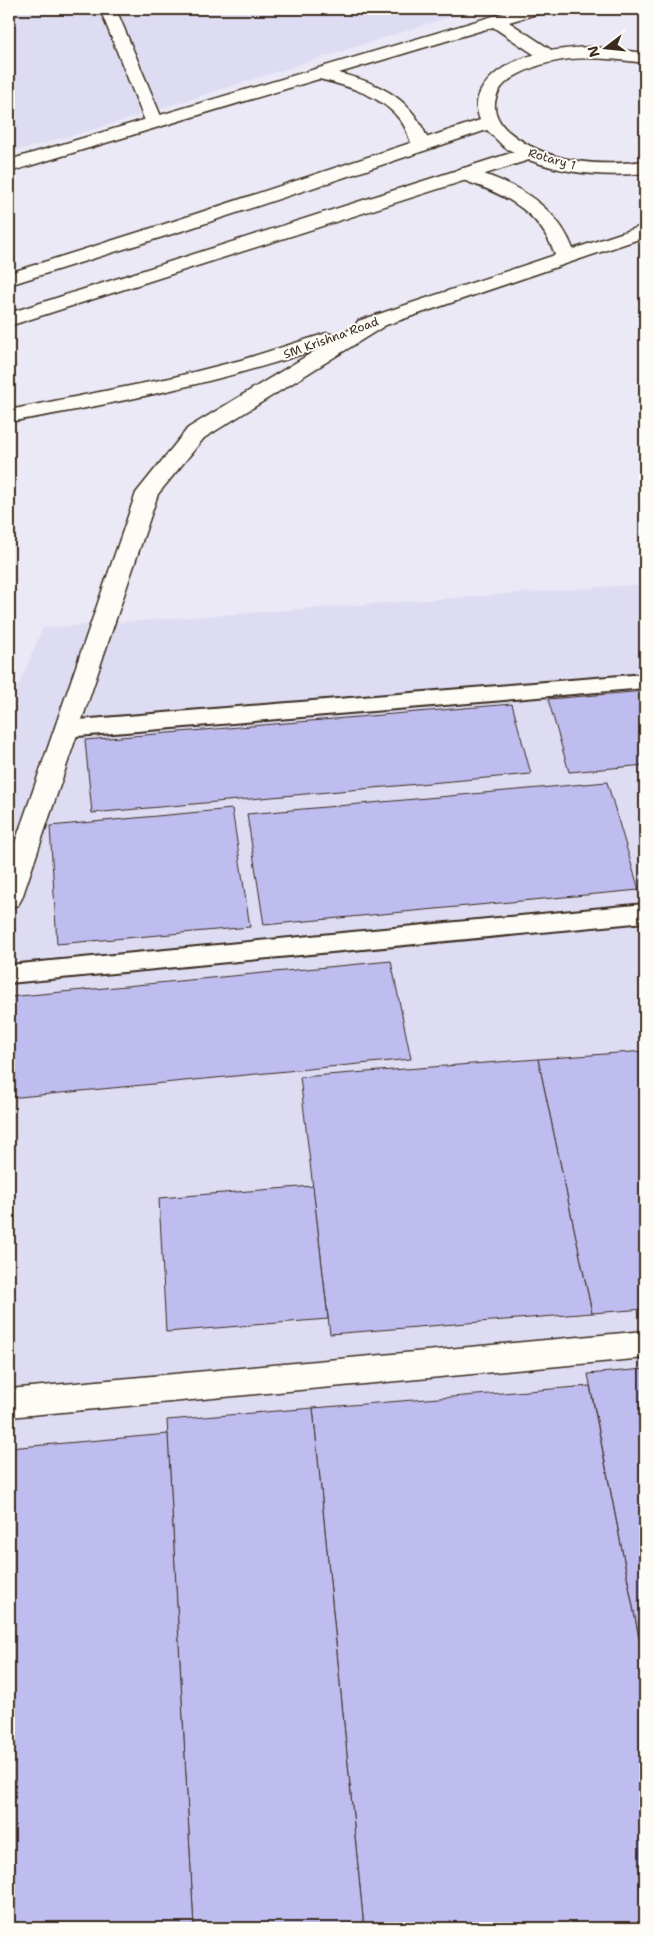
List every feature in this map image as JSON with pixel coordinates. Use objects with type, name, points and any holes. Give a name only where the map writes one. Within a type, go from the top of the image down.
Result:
[{"type":"main road","points":[[108,9],[154,121]]},
{"type":"main road","points":[[9,166],[154,121],[320,74],[534,9]]},
{"type":"main road","points":[[496,21],[550,57]]},
{"type":"main road","points":[[9,279],[180,225],[491,122],[486,114],[486,101],[491,89],[500,78],[524,65],[550,57],[580,53],[604,53],[645,58]]},
{"type":"main road","points":[[320,74],[359,85],[391,101],[412,122],[419,133],[421,145]]},
{"type":"main road","name":"Rotary 1","points":[[491,122],[504,138],[531,153],[562,164],[586,168],[611,169],[645,167]]},
{"type":"main road","points":[[9,320],[531,153]]},
{"type":"main road","points":[[464,174],[507,190],[540,213],[554,227],[562,242],[566,258]]},
{"type":"main road","name":"SM Krishna Road","points":[[9,416],[126,395],[204,377],[279,356],[645,231]]},
{"type":"main road","points":[[9,898],[147,493],[196,433],[381,320]]},
{"type":"main road","points":[[9,1403],[645,1344]]},
{"type":"lane","points":[[66,729],[645,681]]},
{"type":"lane","points":[[9,974],[645,913]]},
{"type":"shaded area","points":[[9,9],[475,9],[112,124],[9,153]]},
{"type":"shaded area","points":[[645,584],[645,1928],[9,1928],[9,708],[43,628]]},
{"type":"building","points":[[645,691],[645,765],[569,772],[548,699]]},
{"type":"building","points":[[512,704],[531,774],[92,813],[85,740]]},
{"type":"building","points":[[607,782],[639,890],[264,925],[247,814]]},
{"type":"building","points":[[232,809],[250,927],[57,944],[50,826]]},
{"type":"building","points":[[391,961],[411,1059],[9,1098],[9,997]]},
{"type":"building","points":[[645,1051],[645,1309],[592,1313],[538,1059]]},
{"type":"building","points":[[538,1059],[592,1313],[330,1334],[300,1077]]},
{"type":"building","points":[[313,1186],[328,1319],[166,1332],[159,1198]]},
{"type":"building","points":[[645,1369],[645,1669],[588,1374]]},
{"type":"building","points":[[590,1386],[645,1669],[645,1928],[364,1928],[313,1408]]},
{"type":"building","points":[[313,1408],[364,1928],[194,1928],[167,1420]]},
{"type":"building","points":[[168,1434],[194,1928],[9,1928],[9,1448]]}]
